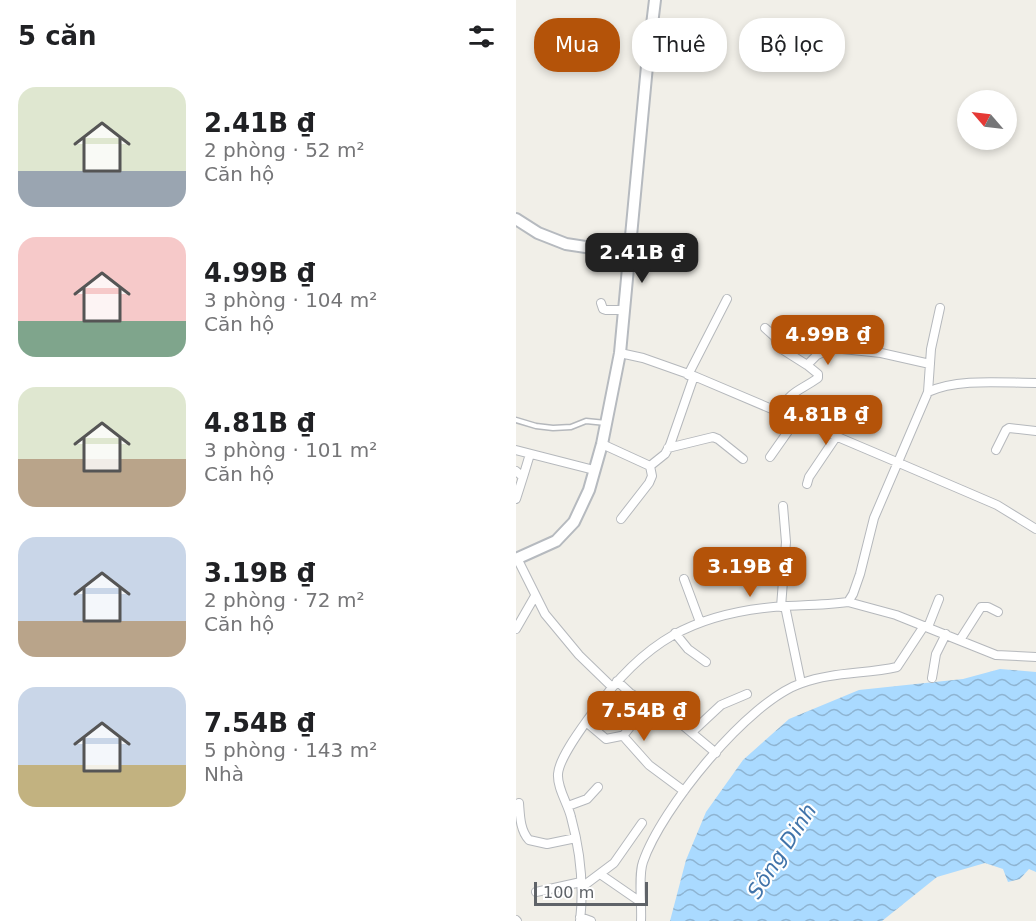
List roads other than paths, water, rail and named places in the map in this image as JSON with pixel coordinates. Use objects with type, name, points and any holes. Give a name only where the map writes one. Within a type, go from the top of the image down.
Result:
[{"type":"street","points":[[655,0],[620,353],[602,444],[581,508],[574,522],[563,535],[517,558],[545,614],[565,638],[615,684],[674,718],[716,753]]},
{"type":"street","points":[[516,219],[566,244],[630,254]]},
{"type":"street","points":[[650,466],[668,448],[691,376],[728,299]]},
{"type":"street","points":[[601,303],[603,309],[606,310],[624,310]]},
{"type":"street","points":[[848,602],[857,584],[874,518],[928,392],[931,349],[940,308]]},
{"type":"street","points":[[765,328],[775,338],[777,346],[807,365],[818,374],[819,378],[806,387],[796,390],[787,398],[778,412]]},
{"type":"street","points":[[807,365],[817,355],[833,348],[881,353],[930,364]]},
{"type":"street","points":[[620,353],[643,358],[691,376],[899,463],[997,505],[1036,530]]},
{"type":"street","points":[[928,392],[951,386],[989,382],[1036,383]]},
{"type":"street","points":[[770,457],[796,420]]},
{"type":"street","points":[[996,450],[1009,428],[1036,431]]},
{"type":"street","points":[[668,448],[713,437],[743,459]]},
{"type":"street","points":[[807,484],[809,477],[836,437]]},
{"type":"street","points":[[602,444],[650,466]]},
{"type":"street","points":[[516,450],[594,470]]},
{"type":"street","points":[[516,498],[519,474],[530,454]]},
{"type":"street","points":[[621,519],[649,483],[652,476],[650,466]]},
{"type":"street","points":[[783,506],[786,542],[783,607],[801,683]]},
{"type":"street","points":[[684,579],[700,622]]},
{"type":"street","points":[[516,629],[536,596]]},
{"type":"street","points":[[641,921],[642,863],[652,841],[684,791],[716,753],[762,708],[784,691],[801,683],[897,667],[926,626],[939,598]]},
{"type":"street","points":[[591,921],[580,919],[581,884],[576,838],[568,806],[558,781],[558,773],[562,761],[586,722],[615,684],[648,652],[675,633],[700,622],[751,611],[848,602],[881,609],[996,655],[1036,657]]},
{"type":"street","points":[[960,640],[981,607],[984,606],[998,612]]},
{"type":"street","points":[[675,633],[688,649],[706,662]]},
{"type":"street","points":[[932,678],[936,654],[946,634]]},
{"type":"street","points":[[692,732],[721,705],[747,694]]},
{"type":"street","points":[[586,722],[606,739],[623,736],[648,704]]},
{"type":"street","points":[[623,736],[649,765],[684,791]]},
{"type":"street","points":[[568,806],[587,799],[598,787]]},
{"type":"street","points":[[519,803],[521,822],[529,840],[547,844],[576,838]]},
{"type":"street","points":[[536,892],[581,884],[600,874],[619,858],[642,823]]},
{"type":"street","points":[[600,874],[642,903]]},
{"type":"lane","points":[[516,420],[553,428],[571,427],[586,421],[606,423]]},
{"type":"water","name":"Sông Dinh","points":[[1000,669],[1036,672],[1036,872],[1029,869],[1020,879],[1008,882],[1003,869],[985,863],[937,877],[882,921],[670,921],[686,860],[706,812],[743,760],[789,719],[859,690],[963,679]]}]
